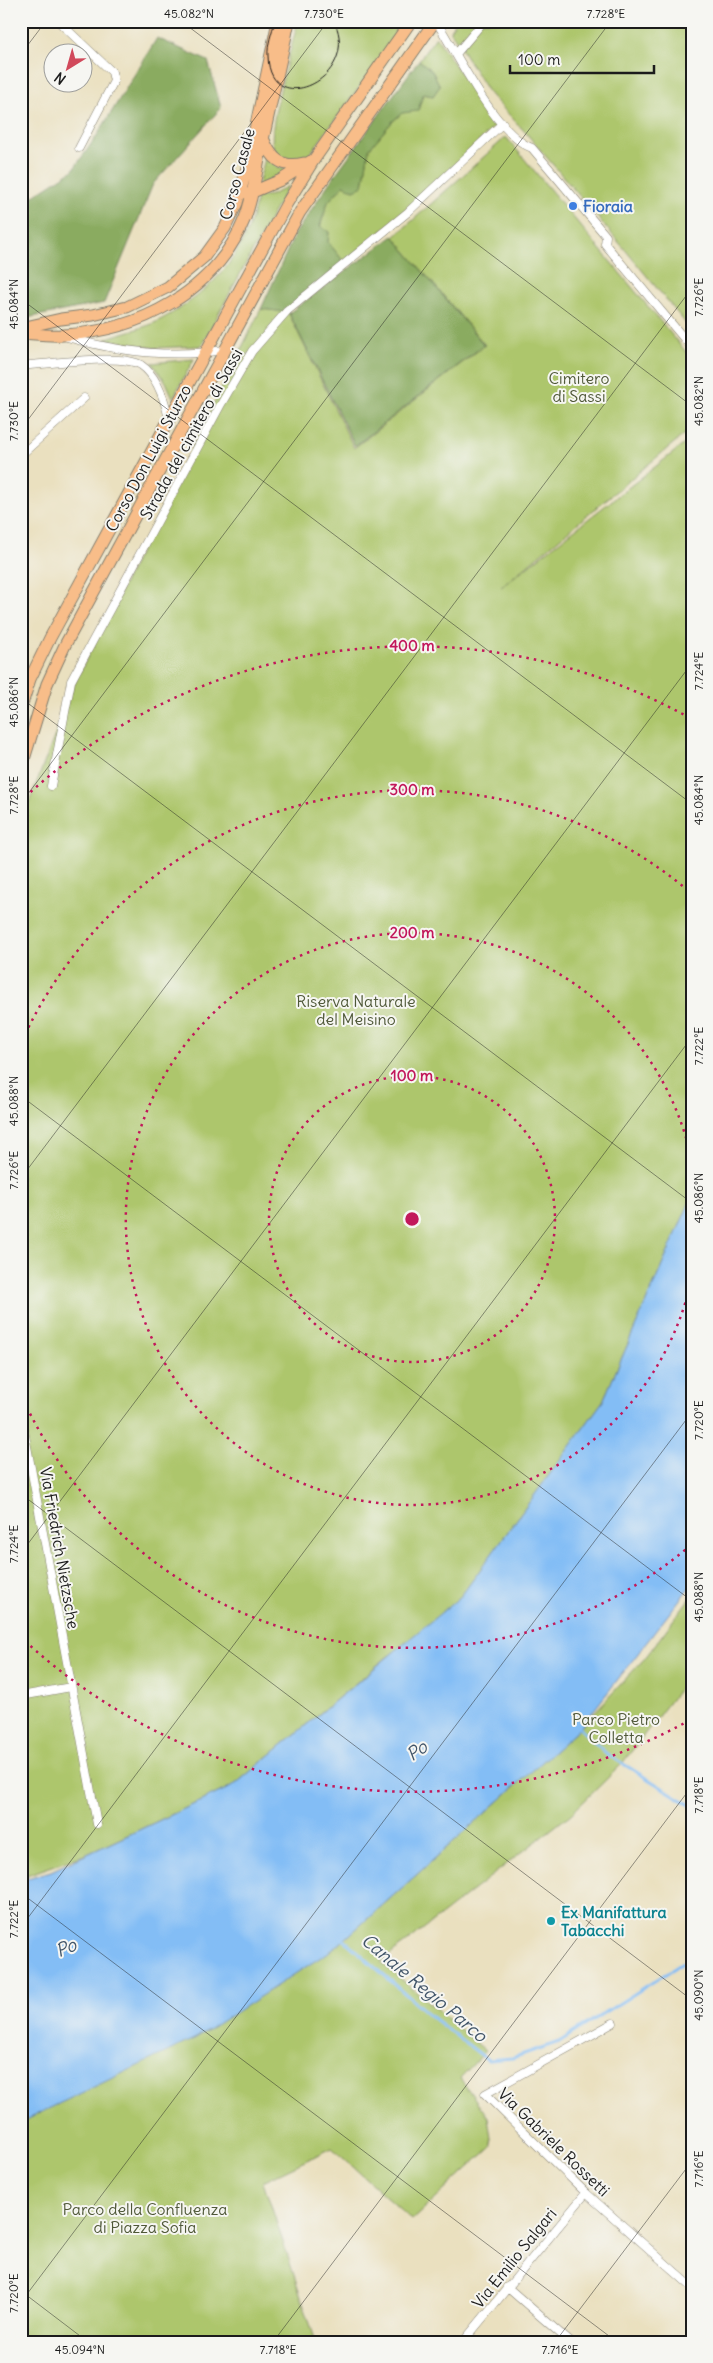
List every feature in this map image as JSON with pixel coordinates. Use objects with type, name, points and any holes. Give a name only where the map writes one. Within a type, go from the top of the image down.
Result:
[{"type":"main road","name":"Corso Casale","points":[[21,328],[127,307],[168,287],[204,257],[225,228],[237,202],[246,172],[278,21]]},
{"type":"main road","name":"Corso Casale","points":[[21,333],[62,336],[96,331],[132,321],[166,307],[187,294],[215,268],[227,253],[244,220],[289,21]]},
{"type":"main road","name":"Corso Don Luigi Sturzo","points":[[21,707],[30,679],[50,638],[287,203],[313,160],[411,21]]},
{"type":"main road","name":"Corso Don Luigi Sturzo","points":[[21,769],[47,684],[65,645],[300,212],[326,172],[436,21]]},
{"type":"main road","points":[[263,138],[272,156],[282,163],[296,165],[313,160]]},
{"type":"main road","points":[[237,202],[252,191],[281,180],[313,160]]},
{"type":"street","points":[[58,21],[112,72],[114,80],[79,148]]},
{"type":"street","points":[[436,21],[479,94],[521,144],[532,148],[606,236],[605,244],[692,348]]},
{"type":"street","points":[[456,54],[484,21]]},
{"type":"street","name":"Strada del cimitero di Sassi","points":[[50,786],[71,680],[210,423],[252,351],[287,311],[408,212],[503,123]]},
{"type":"street","points":[[62,336],[124,351],[205,353],[224,350]]},
{"type":"street","points":[[110,360],[124,351]]},
{"type":"street","points":[[124,351],[134,362],[147,371],[162,396],[169,419]]},
{"type":"street","points":[[21,366],[110,360],[134,362]]},
{"type":"street","points":[[21,455],[84,398]]},
{"type":"street","points":[[21,1372],[23,1377],[21,1387]]},
{"type":"street","name":"Via Friedrich Nietzsche","points":[[21,1414],[97,1824]]},
{"type":"street","points":[[21,1696],[71,1687]]},
{"type":"street","name":"Via Gabriele Rossetti","points":[[613,2023],[485,2094],[586,2193],[692,2287]]},
{"type":"street","name":"Via Emilio Salgari","points":[[463,2342],[586,2193]]},
{"type":"street","points":[[507,2287],[570,2342]]},
{"type":"green space","points":[[298,21],[404,21],[375,66],[309,155],[293,162],[276,152],[273,146],[272,135],[281,85]]},
{"type":"green space","points":[[456,21],[692,21],[692,331],[526,133],[488,92],[450,30]]},
{"type":"green space","points":[[436,37],[496,125],[407,210],[344,262],[328,242],[329,232],[320,227],[328,202],[344,185],[354,190],[363,186],[369,149],[402,113],[418,110],[423,94],[433,96],[440,86],[432,71],[419,60]]},
{"type":"green space","points":[[157,38],[208,61],[221,108],[153,184],[104,303],[21,319],[21,204],[73,170],[98,134]]},
{"type":"green space","points":[[419,60],[432,71],[440,86],[433,96],[423,94],[418,111],[402,113],[369,149],[363,186],[354,190],[344,185],[328,202],[320,226],[329,232],[328,242],[344,262],[285,312],[261,309],[295,234],[330,182]]},
{"type":"green space","name":"Riserva Naturale del Meisino","points":[[506,137],[692,359],[692,428],[501,587],[692,438],[692,1197],[603,1401],[461,1596],[424,1630],[387,1657],[233,1786],[87,1854],[21,1877],[21,823],[77,678],[261,309],[288,312],[354,448],[485,345],[394,237]]},
{"type":"green space","points":[[266,155],[278,167],[292,171],[258,185]]},
{"type":"green space","points":[[288,186],[201,346],[154,348],[106,339],[152,324],[190,302],[221,273],[234,257],[252,219],[257,197],[272,195]]},
{"type":"green space","points":[[393,236],[484,345],[355,446],[289,313]]},
{"type":"green space","points":[[194,359],[173,398],[166,382],[152,363]]},
{"type":"green space","name":"Parco della Confluenza di Piazza Sofia","points":[[692,1595],[692,1672],[621,1765],[571,1814],[381,1962],[486,2051],[460,2078],[488,2117],[492,2146],[412,2220],[332,2148],[263,2181],[316,2342],[21,2342],[21,2121],[335,1948],[580,1728],[645,1658]]},
{"type":"water","name":"Po","points":[[692,1197],[692,1584],[580,1728],[335,1948],[196,2038],[21,2122],[21,1880],[51,1871],[233,1786],[461,1596],[603,1401]]},
{"type":"waterway","name":"Canale Regio Parco","points":[[578,1727],[607,1754],[692,1806]]},
{"type":"waterway","name":"Canale Regio Parco","points":[[341,1937],[434,2019],[488,2060],[512,2058],[559,2042],[692,1957]]},
{"type":"tram line","points":[[275,21],[268,52],[272,75],[283,86],[297,89],[312,84],[326,74],[336,60],[340,42],[334,21]]},
{"type":"place","name":"Fioraia","points":[[573,206]]},
{"type":"place","name":"Ex Manifattura Tabacchi","points":[[551,1921]]},
{"type":"park label","name":"Cimitero di Sassi","points":[[579,387]]},
{"type":"park label","name":"Parco Pietro Colletta","points":[[616,1728]]}]
